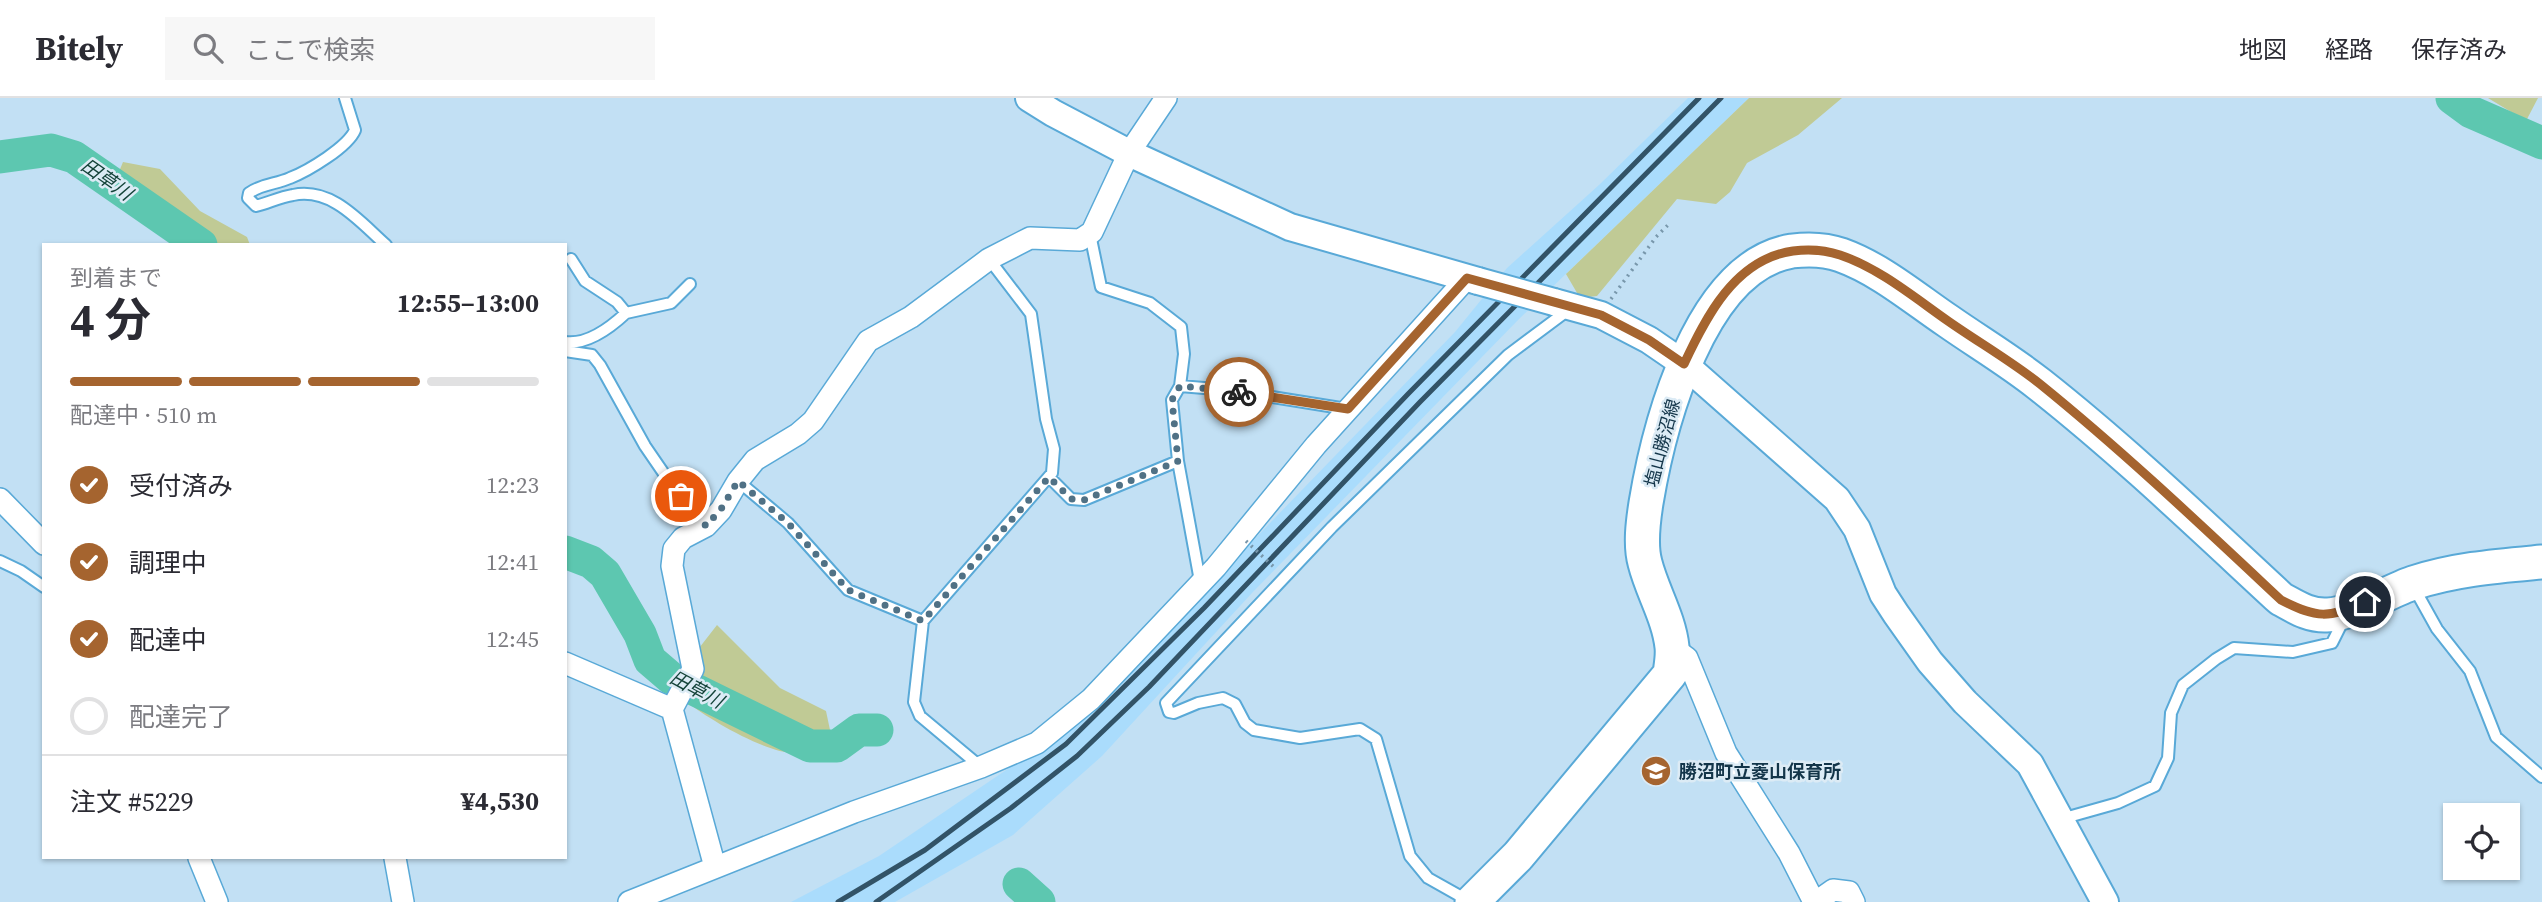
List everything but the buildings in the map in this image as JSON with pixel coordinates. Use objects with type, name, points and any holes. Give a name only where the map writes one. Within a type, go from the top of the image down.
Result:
[{"type":"main road","name":"塩山勝沼線","points":[[1472,902],[1518,856],[1670,674],[1672,648],[1666,622],[1644,562],[1643,533],[1646,503],[1663,433],[1684,364],[1717,303],[1730,286],[1755,266],[1790,251],[1814,250],[1840,254],[1878,273],[2038,383],[2144,472],[2281,600],[2305,612],[2328,615],[2346,611],[2411,583],[2475,567],[2542,562]]},
{"type":"street","points":[[1029,98],[1129,153],[1290,227],[1601,315],[1649,340],[1684,364],[1837,499],[1857,529],[1883,594],[1930,663],[1965,702],[2030,764],[2061,819],[2100,900]]},
{"type":"street","points":[[715,867],[673,708],[693,669],[672,566],[674,549],[683,538],[706,526],[755,460],[798,434],[813,421],[868,341],[911,317],[989,260],[1030,239],[1080,240],[1090,234],[1129,153],[1166,98]]},
{"type":"street","points":[[629,902],[854,812],[981,767],[1037,743],[1091,699],[1216,567],[1348,409],[1473,279]]},
{"type":"street","points":[[0,499],[42,542]]},
{"type":"street","points":[[1672,648],[1688,658],[1726,753],[1789,853],[1815,902],[1833,890],[1849,892],[1854,902]]},
{"type":"street","points":[[567,664],[673,708]]},
{"type":"street","points":[[199,859],[217,902]]},
{"type":"street","points":[[395,859],[402,902]]},
{"type":"lane","points":[[345,98],[355,130],[352,137],[324,159],[291,178],[256,189],[249,193],[248,198],[256,206],[292,195],[308,194],[329,199],[344,208],[384,243]]},
{"type":"lane","points":[[1090,234],[1101,287],[1150,303],[1181,327],[1184,354],[1180,386],[1172,400],[1178,461],[1200,581]]},
{"type":"lane","points":[[571,259],[585,281],[617,302],[626,313]]},
{"type":"lane","points":[[981,767],[920,716],[914,702],[923,621],[1052,473],[1054,449],[1046,419],[1031,314],[989,260]]},
{"type":"lane","points":[[567,342],[581,342],[614,324],[626,313],[671,303],[690,284]]},
{"type":"lane","points":[[1472,902],[1428,878],[1410,856],[1376,738],[1360,729],[1300,738],[1254,730],[1245,723],[1235,704],[1223,698],[1174,713],[1169,712],[1166,704],[1332,527],[1564,304]]},
{"type":"lane","points":[[567,351],[592,355],[600,365],[645,446],[669,481],[706,526]]},
{"type":"lane","points":[[1180,386],[1228,390],[1348,409]]},
{"type":"lane","points":[[1049,477],[1071,499],[1084,500],[1178,461]]},
{"type":"lane","points":[[738,481],[788,523],[848,590],[923,621]]},
{"type":"lane","points":[[0,561],[42,586]]},
{"type":"lane","points":[[2411,583],[2437,629],[2470,671],[2496,737],[2542,777]]},
{"type":"lane","points":[[2061,819],[2118,803],[2155,786],[2168,758],[2171,713],[2183,685],[2216,659],[2234,648],[2293,652],[2332,643],[2346,611]]},
{"type":"path","points":[[1601,315],[1643,253],[1671,222]]},
{"type":"path","points":[[1246,541],[1276,569]]},
{"type":"shaded area","points":[[1688,98],[1749,98],[1519,319],[1252,593],[1102,756],[1013,835],[895,902],[791,902],[879,856],[1061,733],[1147,650],[1455,332],[1507,268],[1599,185]]},
{"type":"green space","points":[[1749,98],[1842,98],[1798,135],[1747,163],[1730,192],[1716,204],[1677,199],[1597,296],[1580,298],[1566,274]]},
{"type":"green space","points":[[2488,98],[2538,98],[2526,121]]},
{"type":"green space","points":[[123,162],[160,169],[200,211],[247,237],[249,243],[172,243],[109,196]]},
{"type":"green space","points":[[717,625],[780,688],[826,711],[830,730],[828,740],[804,752],[785,752],[739,735],[687,702],[696,652]]},
{"type":"waterway","points":[[2452,98],[2471,112],[2542,143]]},
{"type":"waterway","name":"田草川","points":[[0,157],[51,150],[74,157],[198,243]]},
{"type":"waterway","name":"田草川","points":[[567,553],[591,562],[605,574],[640,634],[650,660],[671,678],[810,746],[837,746],[859,730],[877,730]]},
{"type":"waterway","name":"田草川","points":[[1019,884],[1039,902]]},
{"type":"railway","points":[[838,902],[925,850],[1066,744],[1204,608],[1408,394],[1699,98]]},
{"type":"railway","points":[[876,902],[1011,808],[1077,756],[1149,687],[1420,402],[1721,98]]},
{"type":"way so far","points":[[681,496],[706,526],[721,509],[738,481],[788,523],[848,590],[923,621],[1049,477],[1071,499],[1084,500],[1178,461],[1172,400],[1180,386],[1239,392]]},
{"type":"place","name":"勝沼町立菱山保育所","points":[[1656,771]]},
{"type":"route","points":[[1239,392],[1348,409],[1467,278],[1601,315],[1649,340],[1684,364],[1717,303],[1730,286],[1755,266],[1790,251],[1814,250],[1840,254],[1878,273],[2038,383],[2144,472],[2281,600],[2305,612],[2328,615],[2346,611],[2365,602]]}]
